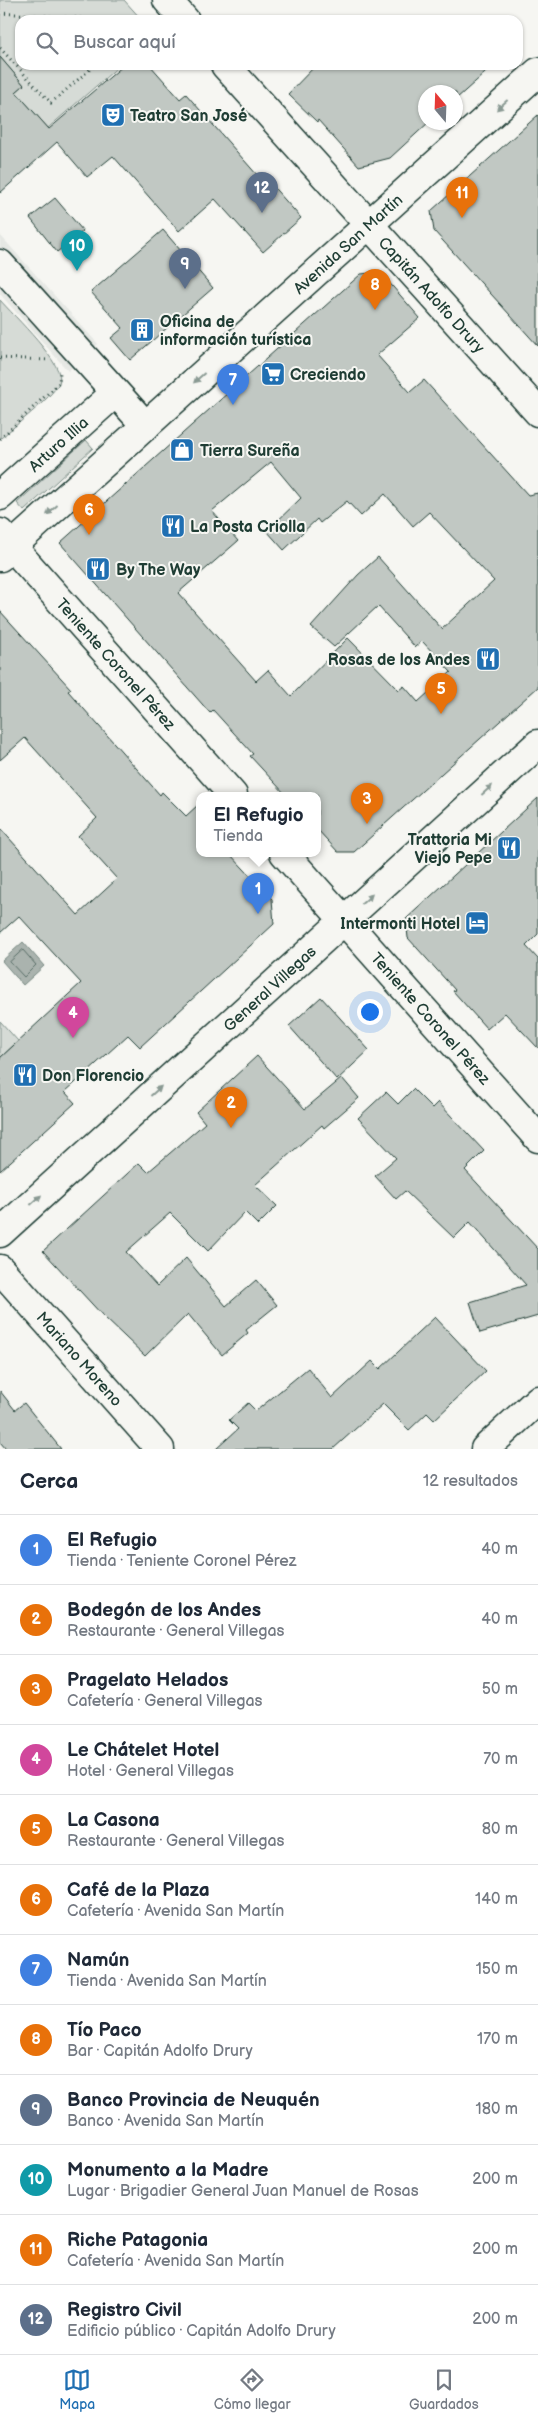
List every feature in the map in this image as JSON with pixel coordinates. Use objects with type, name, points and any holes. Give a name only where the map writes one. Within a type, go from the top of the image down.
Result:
[{"type":"street","points":[[167,0],[180,15]]},
{"type":"street","name":"Capitán Adolfo Drury","points":[[230,70],[538,412]]},
{"type":"street","name":"Avenida San Martín","points":[[4,546],[146,426],[538,72]]},
{"type":"street","points":[[0,264],[146,426]]},
{"type":"street","name":"Arturo Illia","points":[[0,496],[115,393]]},
{"type":"street","name":"Teniente Coronel Pérez","points":[[4,546],[230,792]]},
{"type":"street","name":"General Villegas","points":[[0,1233],[538,744]]},
{"type":"street","name":"Teniente Coronel Pérez","points":[[288,857],[538,1138]]},
{"type":"street","name":"Mariano Moreno","points":[[0,1269],[160,1449]]},
{"type":"street","points":[[485,1449],[538,1400]]},
{"type":"path","points":[[0,13],[31,15]]},
{"type":"path","points":[[0,48],[15,64]]},
{"type":"path","points":[[20,70],[50,103],[89,70]]},
{"type":"path","points":[[0,358],[53,360]]},
{"type":"path","points":[[0,439],[44,399],[59,383],[61,376]]},
{"type":"shaded area","points":[[0,0],[124,0],[138,15],[15,15],[15,70],[114,70],[48,128],[16,92],[24,85],[0,57]]},
{"type":"shaded area","points":[[0,235],[98,344],[68,371],[0,294]]},
{"type":"shaded area","points":[[0,300],[47,353],[60,375],[59,383],[48,397],[0,439]]},
{"type":"shaded area","points":[[86,440],[93,448],[24,511],[17,503]]},
{"type":"shaded area","points":[[0,1021],[18,1041],[0,1058]]},
{"type":"water","points":[[23,942],[44,966],[23,985],[2,961]]},
{"type":"building","points":[[0,57],[24,85],[16,92],[49,129],[118,70],[154,70],[180,99],[186,94],[258,176],[261,173],[301,218],[263,252],[215,199],[179,231],[113,156],[87,177],[57,142],[0,193]]},
{"type":"building","points":[[311,70],[488,70],[463,93],[463,85],[418,85],[418,130],[420,130],[390,158],[359,166],[318,120],[317,122],[288,94]]},
{"type":"building","points":[[538,115],[538,346],[434,231],[431,211]]},
{"type":"building","points":[[55,198],[83,231],[57,252],[30,218]]},
{"type":"building","points":[[163,230],[213,288],[130,360],[111,338],[123,328],[91,292]]},
{"type":"building","points":[[380,272],[420,318],[377,355],[410,392],[424,380],[528,495],[538,493],[538,687],[354,852],[338,852],[321,833],[321,792],[283,792],[250,756],[253,754],[213,710],[210,713],[60,543],[361,274]],"holes":[[[271,462],[301,498],[267,531],[284,550],[317,519],[320,523],[347,501],[361,516],[385,494],[413,526],[429,512],[494,581],[442,629],[378,557],[358,575],[311,627],[334,647],[378,606],[415,647],[422,641],[451,672],[418,702],[404,686],[399,690],[348,638],[291,696],[268,670],[256,681],[178,593],[238,541],[212,511]]]},
{"type":"building","points":[[0,611],[71,689],[68,691],[160,795],[162,792],[186,816],[196,807],[196,857],[233,857],[272,899],[274,924],[140,1047],[128,1035],[65,1092],[75,1103],[0,1171],[0,1058],[81,983],[19,916],[0,933],[0,828],[78,915],[117,879],[78,836],[97,818],[25,738],[0,760]]},
{"type":"building","points":[[538,798],[538,934],[526,946],[538,959],[538,1048],[505,1013],[487,1029],[408,938],[406,919]]},
{"type":"building","points":[[321,997],[369,1050],[337,1080],[289,1026]]},
{"type":"building","points":[[257,1056],[305,1109],[342,1078],[359,1098],[324,1128],[322,1125],[255,1185],[277,1206],[258,1225],[245,1212],[208,1251],[170,1213],[126,1252],[157,1286],[186,1258],[226,1306],[256,1280],[277,1305],[246,1330],[248,1333],[222,1355],[188,1314],[145,1356],[104,1317],[43,1251],[139,1163],[148,1172],[205,1123],[196,1112]]},
{"type":"building","points":[[413,1089],[432,1108],[438,1102],[484,1151],[465,1170],[538,1249],[538,1316],[480,1333],[470,1302],[526,1285],[470,1222],[454,1238],[405,1191],[396,1199],[375,1176],[396,1158],[358,1118],[386,1092],[398,1104]]},
{"type":"building","points":[[435,1317],[486,1371],[434,1420],[427,1413],[409,1430],[383,1404],[333,1449],[216,1449],[238,1429],[229,1420],[248,1403],[256,1411],[308,1368],[332,1398],[372,1361],[380,1369]]},
{"type":"building","points":[[0,1391],[15,1410],[24,1403],[61,1449],[6,1449],[0,1442]]},
{"type":"place","name":"Teatro San José","points":[[113,115]]},
{"type":"place","name":"Registro Civil","points":[[262,213]]},
{"type":"place","name":"Riche Patagonia","points":[[462,218]]},
{"type":"place","name":"Monumento a la Madre","points":[[77,271]]},
{"type":"place","name":"Banco Provincia de Neuquén","points":[[185,289]]},
{"type":"place","name":"Tío Paco","points":[[375,310]]},
{"type":"place","name":"Oficina de información turística","points":[[142,330]]},
{"type":"place","name":"Creciendo","points":[[273,374]]},
{"type":"place","name":"Namún","points":[[233,405]]},
{"type":"place","name":"Tierra Sureña","points":[[182,450]]},
{"type":"place","name":"La Posta Criolla","points":[[173,526]]},
{"type":"place","name":"Café de la Plaza","points":[[89,535]]},
{"type":"place","name":"By The Way","points":[[98,569]]},
{"type":"place","name":"Rosas de los Andes","points":[[488,659]]},
{"type":"place","name":"La Casona","points":[[441,714]]},
{"type":"place","name":"Pragelato Helados","points":[[367,824]]},
{"type":"place","name":"Trattoria Mi Viejo Pepe","points":[[509,848]]},
{"type":"place","name":"El Refugio","points":[[258,914]]},
{"type":"place","name":"Intermonti Hotel","points":[[477,923]]},
{"type":"place","name":"Le Chátelet Hotel","points":[[73,1038]]},
{"type":"place","name":"Don Florencio","points":[[25,1075]]},
{"type":"place","name":"Bodegón de los Andes","points":[[231,1128]]}]
